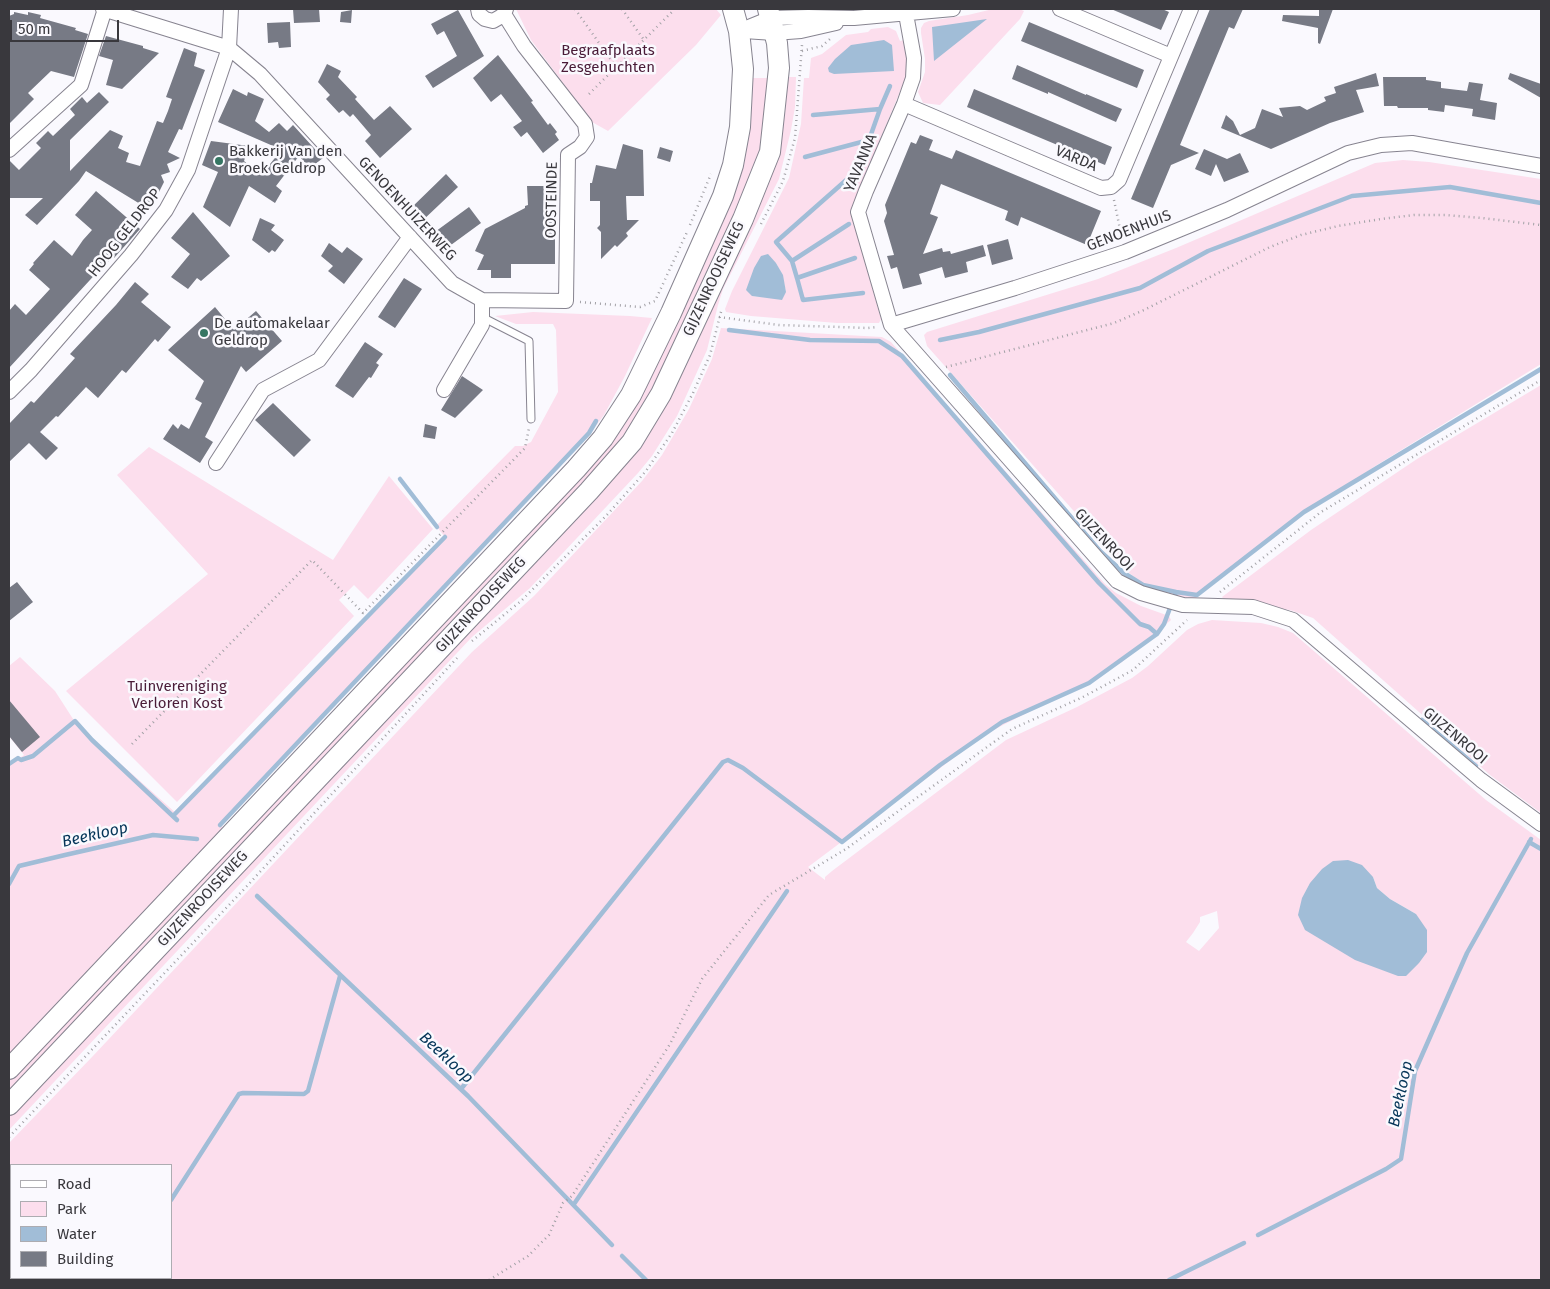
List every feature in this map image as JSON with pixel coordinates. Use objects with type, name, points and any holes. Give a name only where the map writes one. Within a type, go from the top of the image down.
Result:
[{"type":"main road","name":"GIJZENROOISEWEG","points":[[9,1069],[576,469],[603,438],[632,394],[671,313],[723,196],[734,165],[740,128],[743,69],[739,31],[733,9]]},
{"type":"main road","name":"GIJZENROOISEWEG","points":[[9,1105],[582,498],[632,442],[661,394],[742,219],[770,152],[779,68],[771,20]]},
{"type":"street","points":[[9,150],[82,85],[104,9],[229,48]]},
{"type":"street","name":"HOOG GELDROP","points":[[9,392],[31,370],[131,255],[166,210],[188,170],[229,48],[231,9]]},
{"type":"street","name":"OOSTEINDE","points":[[478,9],[479,14],[485,19],[493,20],[505,11],[524,46],[585,124],[586,137],[580,147],[568,155],[566,301]]},
{"type":"street","points":[[739,31],[771,20],[808,17],[854,18],[911,11],[953,9]]},
{"type":"street","points":[[1060,9],[1171,56]]},
{"type":"street","name":"VARDA","points":[[904,104],[1101,188],[1111,186],[1119,180],[1191,9]]},
{"type":"street","name":"YAVANNA","points":[[891,325],[858,212],[904,104],[913,78],[914,58],[911,11]]},
{"type":"street","name":"GENOENHUIZERWEG","points":[[229,48],[260,74],[452,283],[482,300],[566,301]]},
{"type":"street","name":"GENOENHUIS","points":[[891,325],[1015,288],[1125,252],[1227,210],[1348,153],[1381,145],[1412,143],[1541,166]]},
{"type":"street","points":[[216,463],[263,390],[319,360],[410,237]]},
{"type":"street","points":[[444,390],[482,325],[482,300]]},
{"type":"street","name":"GIJZENROOI","points":[[891,325],[1116,581],[1141,594],[1183,605],[1253,607],[1293,620],[1481,780],[1541,824]]},
{"type":"lane","points":[[482,317],[529,341],[531,419]]},
{"type":"path","points":[[575,9],[616,67]]},
{"type":"path","points":[[622,9],[644,40]]},
{"type":"path","points":[[589,94],[674,10]]},
{"type":"path","points":[[566,301],[640,307],[655,301],[690,225],[711,173]]},
{"type":"path","points":[[1111,186],[1125,252]]},
{"type":"path","points":[[931,370],[1114,323],[1270,247],[1301,235],[1338,226],[1414,215],[1445,215],[1541,225]]},
{"type":"path","points":[[720,317],[779,325],[868,328],[891,325]]},
{"type":"path","points":[[489,1280],[528,1256],[550,1235],[563,1203],[572,1196],[670,1044],[702,978],[769,895],[846,849],[1012,729],[1083,697],[1132,670],[1203,605],[1321,512],[1541,380]]},
{"type":"path","points":[[132,744],[312,560],[363,613],[525,448],[531,419]]},
{"type":"green space","name":"Begraafplaats Zesgehuchten","points":[[516,9],[716,9],[721,15],[696,45],[608,131],[592,122],[531,40]]},
{"type":"green space","points":[[993,9],[1019,9],[1024,11],[1020,19],[940,105],[923,103],[918,92],[925,72],[921,33],[924,23]]},
{"type":"green space","points":[[888,27],[896,31],[900,41],[905,40],[908,68],[857,195],[853,214],[881,319],[879,323],[837,323],[751,316],[726,312],[725,309],[732,291],[789,178],[801,124],[804,78],[809,78],[811,58],[822,54],[846,35],[868,32],[871,29]],"holes":[[[776,263],[782,274],[786,292],[764,297],[752,296],[754,268]]]},
{"type":"green space","points":[[788,77],[796,77],[795,107],[779,179],[723,289],[707,350],[677,416],[652,456],[530,588],[472,637],[9,1130],[9,1113],[625,459],[779,149],[785,114]]},
{"type":"green space","points":[[747,78],[771,78],[760,160],[633,433],[9,1099],[9,1076],[578,473],[720,220]]},
{"type":"green space","points":[[1403,160],[1429,162],[1541,179],[1541,364],[1377,465],[1304,513],[1194,599],[1169,594],[1139,581],[1128,572],[927,346],[924,335],[927,332],[1098,279],[1176,248],[1375,163]]},
{"type":"green space","points":[[533,312],[652,318],[625,376],[604,415],[589,435],[298,745],[224,819],[221,832],[9,1059],[9,765],[24,755],[9,736],[9,666],[20,657],[55,691],[75,722],[84,731],[177,814],[445,537],[436,526],[515,446],[523,446],[531,442],[558,392],[556,330],[553,324],[516,324],[495,316]]},
{"type":"green space","points":[[721,328],[882,337],[891,342],[1105,584],[1116,593],[1141,606],[1169,616],[1171,620],[1122,662],[1095,679],[983,736],[808,867],[825,880],[825,877],[832,871],[1006,740],[1077,707],[1132,678],[1187,630],[1212,620],[1261,623],[1293,633],[1486,800],[1541,840],[1541,1280],[9,1280],[9,1143],[472,652],[534,596],[642,481],[662,455],[689,409],[712,359]],"holes":[[[1373,877],[1377,888],[1390,899],[1416,914],[1298,915]],[[1217,911],[1219,928],[1199,951],[1186,942],[1200,922],[1200,917]]]},
{"type":"green space","points":[[1541,385],[1541,813],[1490,775],[1313,618],[1290,610],[1225,601],[1222,597],[1311,530],[1417,459]]},
{"type":"green space","name":"Tuinvereniging Verloren Kost","points":[[149,447],[333,560],[389,476],[433,529],[368,599],[354,585],[339,600],[354,616],[177,802],[66,691],[208,574],[117,475]]},
{"type":"water","points":[[987,19],[934,61],[932,27]]},
{"type":"water","points":[[884,40],[892,45],[894,71],[834,74],[829,72],[828,68],[835,59],[851,45]]},
{"type":"water","points":[[768,254],[783,275],[786,292],[782,300],[752,296],[746,290],[754,268],[761,256]]},
{"type":"water","points":[[1348,860],[1362,865],[1373,877],[1377,888],[1390,899],[1416,914],[1427,930],[1427,952],[1406,976],[1398,976],[1355,960],[1305,930],[1298,915],[1302,898],[1310,883],[1322,869],[1333,861]]},
{"type":"building","points":[[293,9],[319,9],[320,22],[294,23]]},
{"type":"building","points":[[1111,9],[1162,9],[1169,12],[1161,30]]},
{"type":"building","points":[[1210,9],[1243,9],[1234,29],[1229,27],[1180,145],[1199,153],[1171,165],[1153,208],[1131,199]]},
{"type":"building","points":[[1319,9],[1333,9],[1320,44],[1318,43],[1318,28],[1282,21],[1283,15],[1319,16]]},
{"type":"building","points":[[352,10],[351,23],[340,22],[341,12]]},
{"type":"building","points":[[458,10],[484,56],[433,88],[425,76],[457,56],[444,31],[437,35],[431,24]]},
{"type":"building","points":[[14,12],[28,15],[28,12],[41,15],[40,18],[76,28],[75,30],[88,34],[74,77],[51,71],[28,93],[34,99],[9,124],[9,16],[14,14]]},
{"type":"building","points":[[290,22],[291,47],[279,48],[278,42],[268,43],[267,23]]},
{"type":"building","points":[[1029,22],[1144,70],[1137,88],[1021,41]]},
{"type":"building","points":[[106,36],[143,46],[143,48],[159,53],[122,89],[106,85],[113,60],[99,56]]},
{"type":"building","points":[[184,48],[197,53],[194,66],[205,70],[182,130],[179,129],[168,152],[180,158],[167,164],[170,172],[161,175],[164,182],[150,210],[86,171],[79,181],[37,225],[25,215],[43,198],[9,198],[9,160],[19,170],[41,148],[36,143],[48,131],[53,136],[75,115],[70,109],[82,97],[87,103],[99,92],[109,102],[70,140],[70,171],[110,130],[123,136],[118,148],[129,153],[126,162],[140,166],[157,121],[163,123],[168,111],[172,99],[166,97]]},
{"type":"building","points":[[498,55],[533,101],[531,102],[548,125],[550,123],[557,132],[555,134],[559,140],[543,153],[527,132],[521,137],[513,127],[522,121],[501,94],[491,102],[473,78]]},
{"type":"building","points":[[327,64],[341,71],[338,77],[357,97],[355,99],[374,120],[390,106],[412,129],[380,158],[365,141],[371,135],[353,114],[350,117],[343,110],[339,113],[326,99],[330,95],[318,82]]},
{"type":"building","points":[[1017,65],[1122,109],[1116,122],[1048,92],[1048,94],[1012,79]]},
{"type":"building","points":[[1376,73],[1379,86],[1356,90],[1364,112],[1330,123],[1271,149],[1221,128],[1226,115],[1233,121],[1240,135],[1255,128],[1262,109],[1283,117],[1279,108],[1300,106],[1307,110],[1326,101],[1324,97],[1336,93],[1334,87]]},
{"type":"building","points":[[1510,73],[1541,84],[1541,98],[1508,79]]},
{"type":"building","points":[[1383,77],[1426,77],[1426,80],[1441,82],[1441,88],[1467,91],[1469,82],[1483,84],[1480,100],[1497,103],[1495,120],[1472,116],[1473,109],[1445,105],[1444,112],[1428,110],[1428,108],[1384,106]]},
{"type":"building","points":[[233,89],[247,96],[248,92],[264,99],[255,121],[269,132],[279,123],[287,131],[293,125],[323,158],[310,168],[299,156],[276,186],[282,191],[275,203],[249,186],[230,227],[203,207],[218,172],[202,165],[211,141],[249,146],[244,161],[261,175],[279,153],[280,149],[218,122]]},
{"type":"building","points":[[974,89],[1112,147],[1105,165],[967,107]]},
{"type":"building","points":[[920,135],[933,140],[929,150],[952,159],[956,150],[1101,211],[1087,245],[1021,217],[1018,226],[1005,220],[1008,211],[941,184],[930,214],[938,217],[923,254],[942,248],[943,252],[950,251],[951,254],[983,245],[986,256],[966,262],[968,272],[945,278],[942,267],[919,274],[922,284],[903,289],[897,267],[891,269],[887,256],[894,255],[884,221],[887,213],[885,205],[911,142],[916,144]]},
{"type":"building","points":[[623,144],[643,150],[644,196],[626,196],[627,220],[639,220],[626,233],[628,236],[617,247],[615,245],[601,259],[601,232],[597,228],[600,225],[600,201],[590,201],[590,183],[592,183],[596,165],[616,169]]},
{"type":"building","points":[[660,147],[673,151],[670,162],[657,158]]},
{"type":"building","points":[[1204,149],[1227,159],[1240,153],[1249,172],[1224,182],[1216,164],[1211,176],[1195,169]]},
{"type":"building","points":[[446,174],[458,187],[421,222],[409,210]]},
{"type":"building","points":[[527,186],[548,186],[548,221],[552,220],[552,228],[555,228],[555,264],[511,264],[511,278],[491,278],[491,270],[477,270],[484,255],[475,251],[485,229],[528,205]]},
{"type":"building","points":[[96,191],[140,229],[114,258],[101,268],[9,368],[9,311],[15,304],[26,315],[50,289],[29,270],[54,240],[72,256],[92,230],[75,215]]},
{"type":"building","points":[[469,207],[481,223],[440,253],[428,237]]},
{"type":"building","points":[[193,212],[230,256],[201,281],[197,278],[188,289],[171,277],[190,254],[171,238]]},
{"type":"building","points":[[260,218],[275,225],[271,230],[284,240],[275,252],[272,250],[269,253],[252,240]]},
{"type":"building","points":[[1008,239],[1013,259],[992,265],[987,245]]},
{"type":"building","points":[[329,243],[342,253],[347,247],[363,259],[344,284],[328,271],[333,266],[321,256]]},
{"type":"building","points":[[404,278],[422,289],[395,328],[378,317]]},
{"type":"building","points":[[135,282],[149,294],[141,302],[171,327],[158,342],[155,339],[126,373],[122,370],[98,398],[86,387],[58,417],[56,416],[40,432],[58,448],[46,460],[29,443],[9,462],[9,424],[31,401],[34,403],[75,358],[70,354]]},
{"type":"building","points":[[215,307],[234,330],[256,311],[282,341],[246,372],[241,366],[205,437],[213,442],[200,463],[163,439],[173,424],[178,429],[181,424],[189,429],[202,403],[195,399],[204,381],[168,350]]},
{"type":"building","points":[[365,342],[383,354],[376,363],[379,365],[371,378],[369,377],[353,398],[335,386]]},
{"type":"building","points":[[462,376],[483,390],[455,418],[441,410]]},
{"type":"building","points":[[273,403],[311,440],[294,457],[255,420]]},
{"type":"building","points":[[425,424],[437,427],[435,439],[423,437]]},
{"type":"building","points":[[17,582],[33,602],[9,621],[9,588]]},
{"type":"building","points":[[9,700],[40,737],[22,752],[9,736]]},
{"type":"waterway","points":[[813,115],[880,109],[890,86]]},
{"type":"waterway","points":[[805,157],[869,140],[880,109]]},
{"type":"waterway","points":[[849,224],[792,261],[776,242],[861,167],[869,140]]},
{"type":"waterway","points":[[940,340],[979,332],[1140,288],[1208,251],[1352,196],[1450,187],[1541,203]]},
{"type":"waterway","points":[[792,261],[797,278],[855,258]]},
{"type":"waterway","points":[[797,278],[803,300],[863,293]]},
{"type":"waterway","points":[[729,330],[810,340],[879,341],[902,356],[1099,583],[1140,624],[1149,627],[1157,634]]},
{"type":"waterway","points":[[1176,592],[1197,595],[1304,512],[1541,369]]},
{"type":"waterway","points":[[461,1089],[723,762],[728,760],[743,768],[842,842],[940,765],[1002,722],[1089,683],[1157,634],[1164,624],[1176,592],[1143,585],[1124,573],[1100,551],[950,375]]},
{"type":"waterway","points":[[220,825],[589,433],[596,421]]},
{"type":"waterway","points":[[400,479],[437,527]]},
{"type":"waterway","points":[[173,816],[445,537]]},
{"type":"waterway","points":[[1422,720],[1476,766]]},
{"type":"waterway","points":[[9,764],[18,758],[21,760],[33,756],[75,721],[92,740],[177,820]]},
{"type":"waterway","name":"Beekloop","points":[[9,884],[19,866],[153,835],[197,839]]},
{"type":"waterway","name":"Beekloop","points":[[1258,1235],[1386,1169],[1401,1159],[1415,1071],[1467,953],[1531,839]]},
{"type":"waterway","points":[[1529,842],[1541,849]]},
{"type":"waterway","points":[[574,1204],[787,891]]},
{"type":"waterway","name":"Beekloop","points":[[257,896],[468,1096],[612,1245]]},
{"type":"waterway","points":[[172,1198],[239,1094],[304,1094],[308,1091],[340,976]]},
{"type":"waterway","name":"Beekloop","points":[[1169,1280],[1244,1243]]},
{"type":"waterway","name":"Beekloop","points":[[622,1256],[646,1280]]},
{"type":"place","name":"Bakkerij Van den Broek Geldrop","points":[[219,161]]},
{"type":"place","name":"De automakelaar Geldrop","points":[[204,333]]}]
